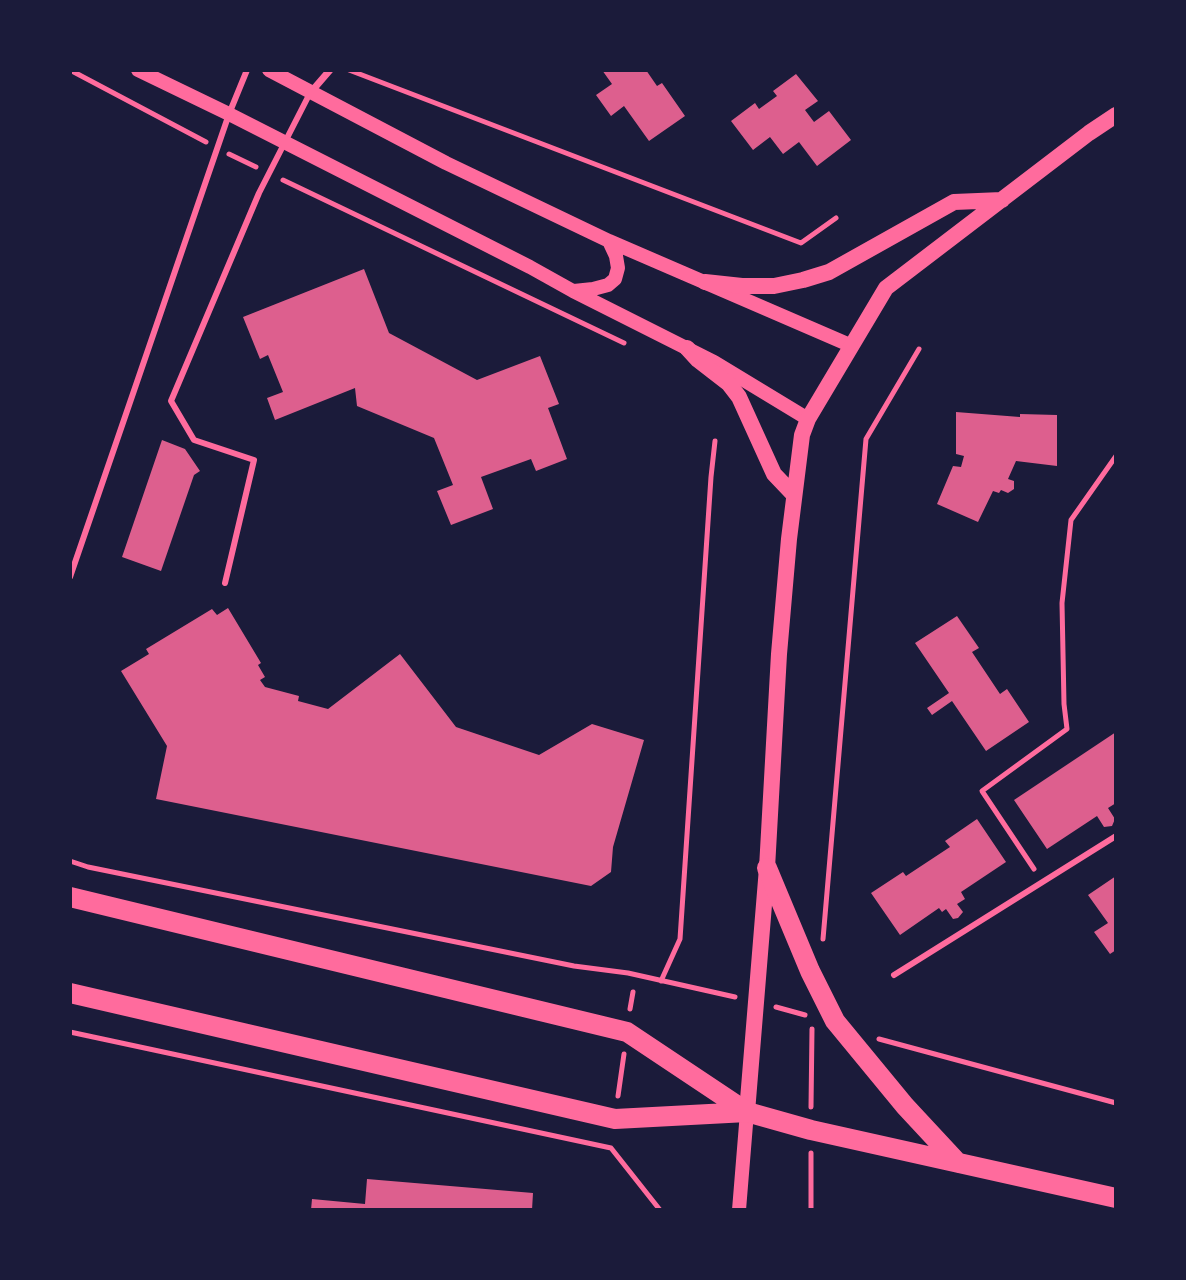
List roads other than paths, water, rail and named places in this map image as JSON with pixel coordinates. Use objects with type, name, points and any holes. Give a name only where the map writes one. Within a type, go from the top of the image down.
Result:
[{"type":"main road","points":[[747,1112],[767,868],[779,654],[802,435],[808,419],[886,288],[1116,115]]},
{"type":"main road","points":[[705,282],[774,286],[803,280],[829,272],[954,202],[1002,200]]},
{"type":"main road","points":[[687,348],[729,384],[739,397],[774,474],[794,495]]},
{"type":"main road","points":[[767,868],[810,971],[835,1021],[905,1106],[958,1163]]},
{"type":"main road","points":[[70,897],[627,1032],[747,1112],[811,1130],[1116,1198]]},
{"type":"main road","points":[[70,993],[615,1119],[747,1112]]},
{"type":"street","points":[[138,70],[714,362],[808,419]]},
{"type":"street","points":[[269,70],[446,163],[609,241],[852,346]]},
{"type":"street","points":[[311,92],[330,70]]},
{"type":"street","points":[[573,291],[608,285],[615,279],[618,268],[609,241]]},
{"type":"street","points":[[739,1210],[747,1112]]},
{"type":"lane","points":[[70,577],[217,148],[247,70]]},
{"type":"lane","points":[[225,583],[254,460],[194,440],[171,401],[259,193],[311,92]]},
{"type":"lane","points":[[894,975],[1116,836]]}]
